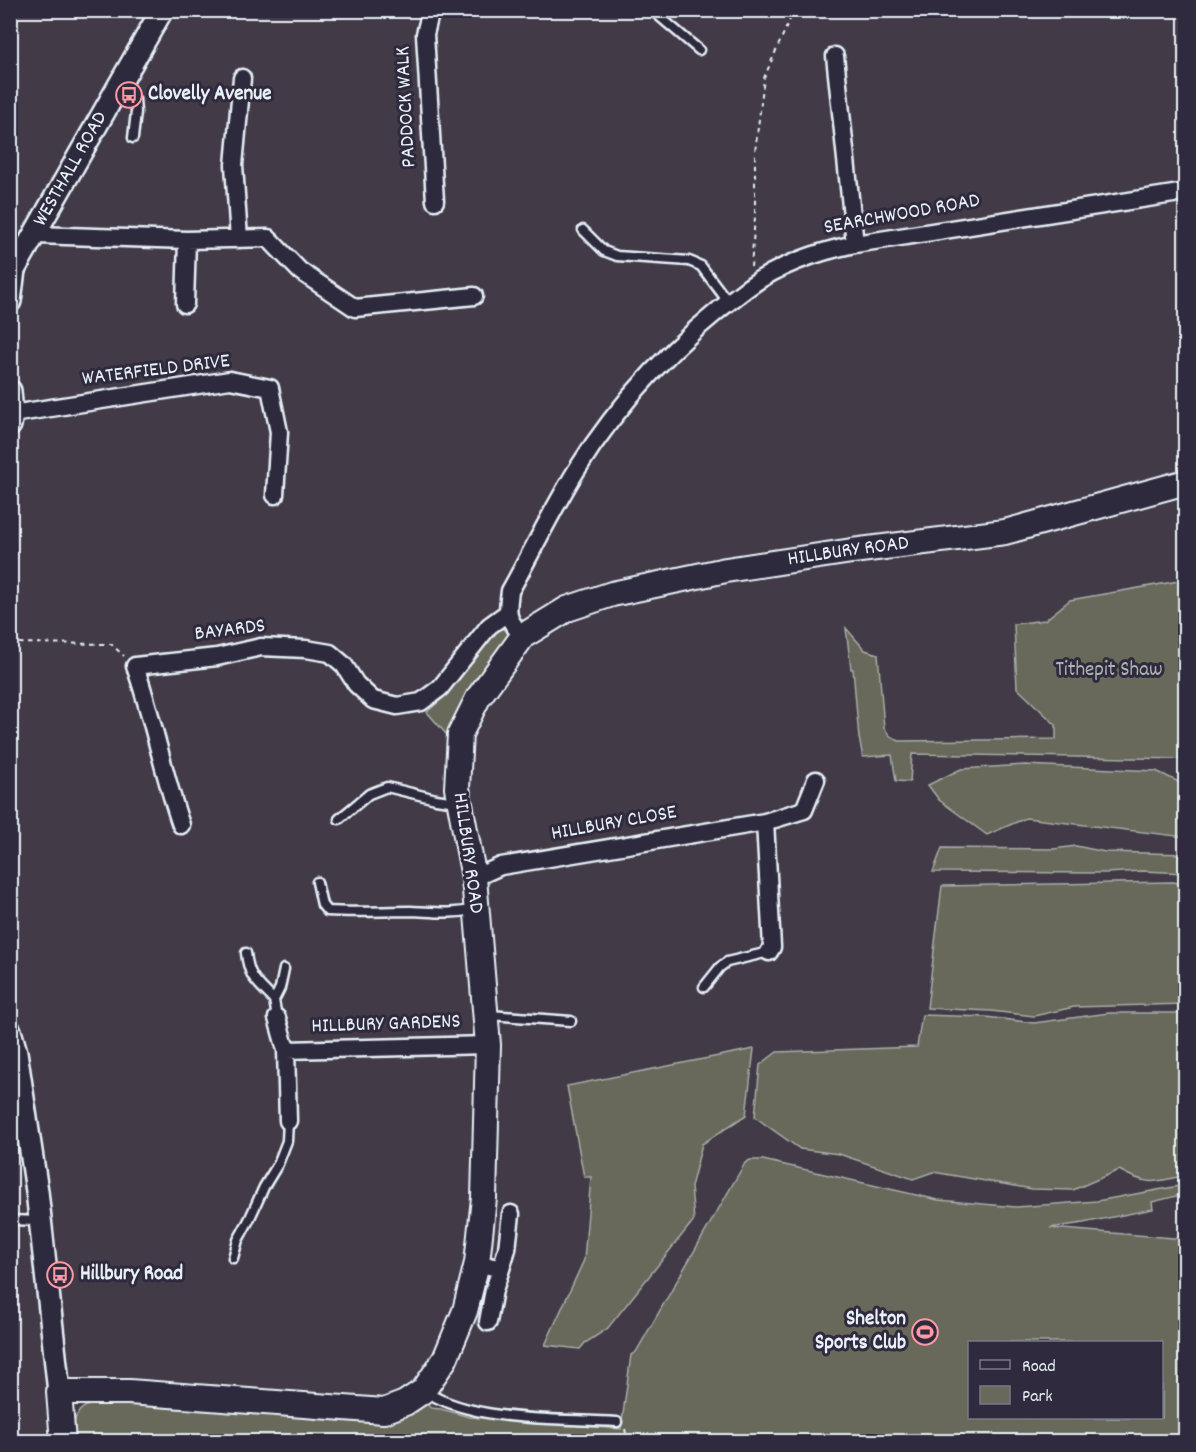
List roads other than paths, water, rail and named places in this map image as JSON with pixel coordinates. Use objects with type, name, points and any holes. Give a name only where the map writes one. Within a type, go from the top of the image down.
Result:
[{"type":"main road","name":"HILLBURY ROAD","points":[[59,1392],[129,1392],[384,1411],[405,1403],[423,1390],[446,1359],[465,1311],[477,1263],[484,1198],[488,1044],[474,878],[457,788],[460,734],[478,698],[523,636],[567,609],[612,594],[737,568],[1005,532],[1185,482]]},
{"type":"main road","points":[[59,1392],[63,1442]]},
{"type":"street","name":"WESTHALL ROAD","points":[[10,301],[12,264],[36,235],[162,10]]},
{"type":"street","name":"PADDOCK WALK","points":[[431,10],[425,34],[435,201]]},
{"type":"street","points":[[835,56],[855,244]]},
{"type":"street","points":[[239,239],[234,165],[242,78]]},
{"type":"street","name":"SEARCHWOOD ROAD","points":[[507,613],[510,591],[576,471],[621,408],[660,364],[747,288],[789,265],[822,251],[1185,192]]},
{"type":"street","points":[[36,235],[187,240],[268,238],[300,271],[355,308],[474,296]]},
{"type":"street","points":[[185,304],[187,240]]},
{"type":"street","name":"WATERFIELD DRIVE","points":[[11,420],[230,380],[270,388],[279,432],[275,495]]},
{"type":"street","points":[[10,391],[11,420]]},
{"type":"street","points":[[507,613],[513,626],[523,636]]},
{"type":"street","name":"BAYARDS","points":[[181,825],[148,702],[135,666],[217,657],[261,647],[306,649],[330,653],[344,665],[356,684],[373,700],[396,706],[421,702],[440,688],[489,626],[507,613]]},
{"type":"street","name":"HILLBURY CLOSE","points":[[474,878],[501,866],[765,822],[804,810],[816,780]]},
{"type":"street","points":[[765,822],[772,947],[769,952]]},
{"type":"street","name":"HILLBURY GARDENS","points":[[277,1018],[286,1050],[288,1121]]},
{"type":"street","points":[[10,1031],[24,1104],[40,1221],[59,1392]]},
{"type":"street","name":"HILLBURY GARDENS","points":[[286,1050],[488,1044]]},
{"type":"street","points":[[488,1322],[494,1290],[507,1249],[511,1214]]},
{"type":"street","points":[[477,1263],[501,1269]]},
{"type":"lane","points":[[652,10],[699,50]]},
{"type":"lane","points":[[120,85],[135,99],[133,138]]},
{"type":"lane","points":[[584,230],[604,251],[617,256],[689,261],[701,266],[729,303]]},
{"type":"lane","points":[[339,819],[369,794],[387,787],[436,800],[460,803]]},
{"type":"lane","points":[[317,882],[322,905],[327,910],[348,913],[410,911],[458,914],[476,909]]},
{"type":"lane","points":[[704,987],[727,962],[769,952]]},
{"type":"lane","points":[[246,953],[247,966],[253,980],[274,1000]]},
{"type":"lane","points":[[277,1018],[274,1000],[280,988],[284,969]]},
{"type":"lane","points":[[485,1015],[571,1021]]},
{"type":"lane","points":[[233,1258],[238,1240],[278,1164],[287,1141],[288,1121]]},
{"type":"lane","points":[[10,1220],[40,1221]]},
{"type":"lane","points":[[423,1390],[444,1403],[503,1416],[617,1422]]},
{"type":"place","name":"Clovelly Avenue","points":[[129,95]]},
{"type":"place","name":"Hillbury Road","points":[[60,1275]]},
{"type":"place","name":"Shelton Sports Club","points":[[925,1332]]},
{"type":"park label","name":"Tithepit Shaw","points":[[1109,671]]}]
